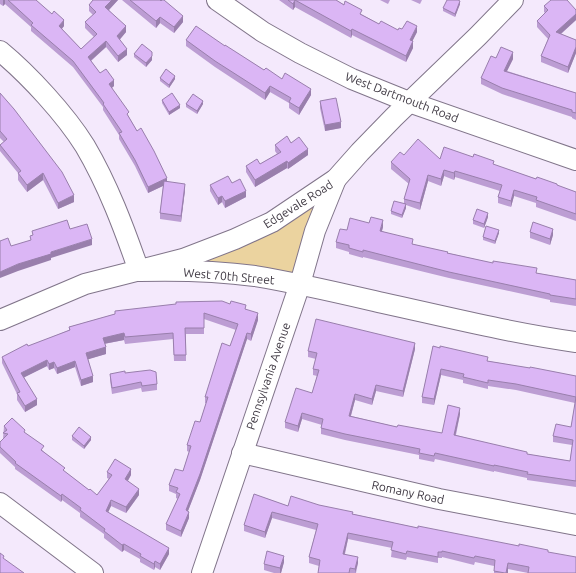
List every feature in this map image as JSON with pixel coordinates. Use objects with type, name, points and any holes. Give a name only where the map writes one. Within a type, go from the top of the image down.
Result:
[{"type":"street","name":"West Dartmouth Road","points":[[217,0],[263,32],[300,53],[352,79],[409,102],[576,160]]},
{"type":"street","name":"Edgevale Road","points":[[0,320],[86,284],[183,259],[235,239],[272,222],[336,179],[409,102],[473,41],[513,0]]},
{"type":"street","points":[[0,51],[14,62],[53,104],[84,146],[106,185],[139,271]]},
{"type":"street","name":"Pennsylvania Avenue","points":[[202,573],[300,284],[315,231],[336,179]]},
{"type":"street","name":"West 70th Street","points":[[139,271],[169,270],[253,276],[300,284],[489,327],[576,342]]},
{"type":"street","name":"Romany Road","points":[[242,453],[439,499],[576,525]]},
{"type":"street","points":[[0,502],[93,573]]},
{"type":"shaded area","points":[[319,198],[296,271],[292,273],[202,264],[204,259]]},
{"type":"building","points":[[8,0],[36,0],[52,14],[54,11],[64,20],[59,26],[81,49],[97,34],[85,22],[96,12],[89,5],[93,0],[112,0],[105,7],[126,26],[117,36],[127,49],[118,56],[106,41],[88,57],[100,73],[106,69],[114,80],[109,84],[129,112],[127,114],[137,131],[141,128],[167,178],[148,187],[135,160],[119,133],[122,132],[103,104],[104,103],[73,61],[31,25],[33,23]]},
{"type":"building","points":[[130,0],[164,0],[183,16],[174,27],[160,17],[156,21]]},
{"type":"building","points":[[288,0],[295,0],[293,4]]},
{"type":"building","points":[[295,0],[336,0],[344,5],[345,1],[362,10],[360,14],[379,24],[381,21],[398,30],[399,28],[402,29],[407,21],[417,26],[410,40],[413,41],[406,56],[352,29],[351,31]]},
{"type":"building","points":[[447,0],[460,1],[455,14],[443,8]]},
{"type":"building","points":[[551,0],[567,0],[576,10],[576,14],[556,32],[576,40],[576,47],[568,67],[541,56],[550,35],[537,21],[548,10],[544,6]]},
{"type":"building","points":[[196,26],[264,70],[266,68],[282,79],[285,73],[311,89],[299,108],[289,102],[291,98],[270,86],[265,93],[215,61],[186,40]]},
{"type":"building","points":[[142,44],[152,52],[152,56],[146,63],[134,54]]},
{"type":"building","points":[[501,47],[513,52],[504,71],[576,93],[576,113],[572,112],[572,110],[502,88],[481,78],[491,56],[496,58]]},
{"type":"building","points":[[166,69],[175,76],[169,85],[160,78]]},
{"type":"building","points":[[0,93],[62,172],[74,195],[58,203],[43,173],[27,185],[18,173],[21,171],[0,145],[7,139],[0,131]]},
{"type":"building","points":[[172,93],[180,105],[169,112],[162,100]]},
{"type":"building","points":[[193,94],[203,101],[197,111],[186,104]]},
{"type":"building","points":[[336,98],[341,122],[325,125],[320,101]]},
{"type":"building","points":[[287,136],[291,143],[299,137],[308,149],[288,163],[287,161],[255,180],[246,166],[257,159],[260,164],[281,152],[275,145]]},
{"type":"building","points":[[418,139],[440,159],[444,147],[473,157],[474,154],[494,161],[493,164],[536,179],[537,177],[576,192],[576,214],[536,200],[537,197],[514,190],[511,201],[498,197],[502,185],[455,171],[454,173],[444,170],[441,179],[428,175],[420,203],[404,199],[410,179],[391,162],[400,152],[404,155]]},
{"type":"building","points":[[228,176],[232,183],[240,179],[246,191],[225,201],[222,196],[218,198],[210,185]]},
{"type":"building","points":[[164,181],[185,184],[181,216],[160,213]]},
{"type":"building","points":[[394,201],[406,204],[402,215],[391,211]]},
{"type":"building","points":[[477,209],[488,213],[484,224],[473,220]]},
{"type":"building","points":[[371,217],[383,220],[380,231],[413,239],[412,244],[493,263],[493,261],[537,268],[536,273],[576,280],[576,299],[550,295],[449,272],[363,250],[363,252],[349,248],[349,245],[336,242],[340,229],[347,230],[350,218],[369,223]]},
{"type":"building","points":[[67,220],[70,229],[87,224],[92,239],[51,252],[51,254],[18,264],[0,272],[0,241],[8,238],[11,246],[31,240],[30,236],[33,235],[32,231]]},
{"type":"building","points":[[533,222],[553,229],[550,239],[530,232]]},
{"type":"building","points":[[486,226],[499,230],[495,241],[483,237]]},
{"type":"building","points":[[222,301],[230,304],[231,301],[246,305],[245,309],[258,313],[251,334],[247,333],[200,474],[186,510],[189,512],[181,531],[166,524],[180,494],[176,492],[178,488],[169,485],[175,469],[183,471],[191,446],[187,445],[195,421],[200,422],[208,397],[205,397],[222,343],[230,346],[238,324],[204,313],[204,328],[185,328],[186,355],[174,355],[173,333],[125,337],[124,333],[103,338],[106,347],[86,353],[93,376],[81,380],[75,361],[57,368],[54,362],[49,364],[47,360],[21,373],[37,399],[25,406],[17,393],[20,392],[2,357],[27,344],[28,346],[70,330],[69,327],[115,314],[115,311],[176,304],[176,302]]},
{"type":"building","points":[[316,319],[415,343],[403,391],[376,385],[372,399],[355,394],[349,416],[397,427],[398,425],[442,433],[448,405],[460,408],[454,435],[527,452],[527,454],[570,461],[573,440],[553,436],[556,424],[571,427],[576,397],[576,481],[527,474],[528,472],[435,453],[434,456],[419,453],[420,449],[321,428],[323,419],[302,413],[298,426],[285,422],[296,388],[312,393],[319,370],[313,369],[317,353],[308,351]]},
{"type":"building","points":[[433,346],[440,348],[440,346],[488,357],[487,361],[530,367],[576,376],[576,397],[516,384],[488,380],[488,383],[463,377],[464,374],[441,369],[434,399],[422,397]]},
{"type":"building","points":[[150,370],[156,372],[157,384],[142,386],[141,382],[112,388],[110,374],[125,371],[125,373]]},
{"type":"building","points":[[12,418],[25,430],[24,432],[44,446],[41,450],[65,468],[63,470],[97,495],[112,475],[107,472],[115,459],[131,469],[125,479],[139,489],[126,507],[111,500],[106,511],[169,548],[160,564],[155,561],[154,564],[140,556],[141,554],[124,544],[122,545],[104,531],[105,529],[80,510],[81,508],[62,494],[61,496],[15,463],[16,462],[0,447],[0,442],[8,434],[3,433],[7,430],[4,426]]},
{"type":"building","points":[[79,427],[91,437],[84,446],[72,436]]},
{"type":"building","points":[[254,494],[288,506],[291,496],[319,505],[353,512],[352,514],[418,528],[418,526],[519,546],[519,544],[548,550],[548,552],[576,557],[576,573],[528,573],[529,567],[508,563],[505,573],[494,571],[495,560],[475,556],[474,558],[442,551],[438,552],[438,557],[407,551],[406,554],[391,550],[393,542],[348,533],[343,554],[358,557],[355,569],[350,568],[349,573],[318,573],[320,560],[309,557],[318,524],[272,512],[265,532],[244,525]]},
{"type":"building","points":[[267,551],[284,556],[280,568],[264,564]]},
{"type":"building","points":[[0,553],[4,556],[3,558],[24,573],[0,573]]}]
